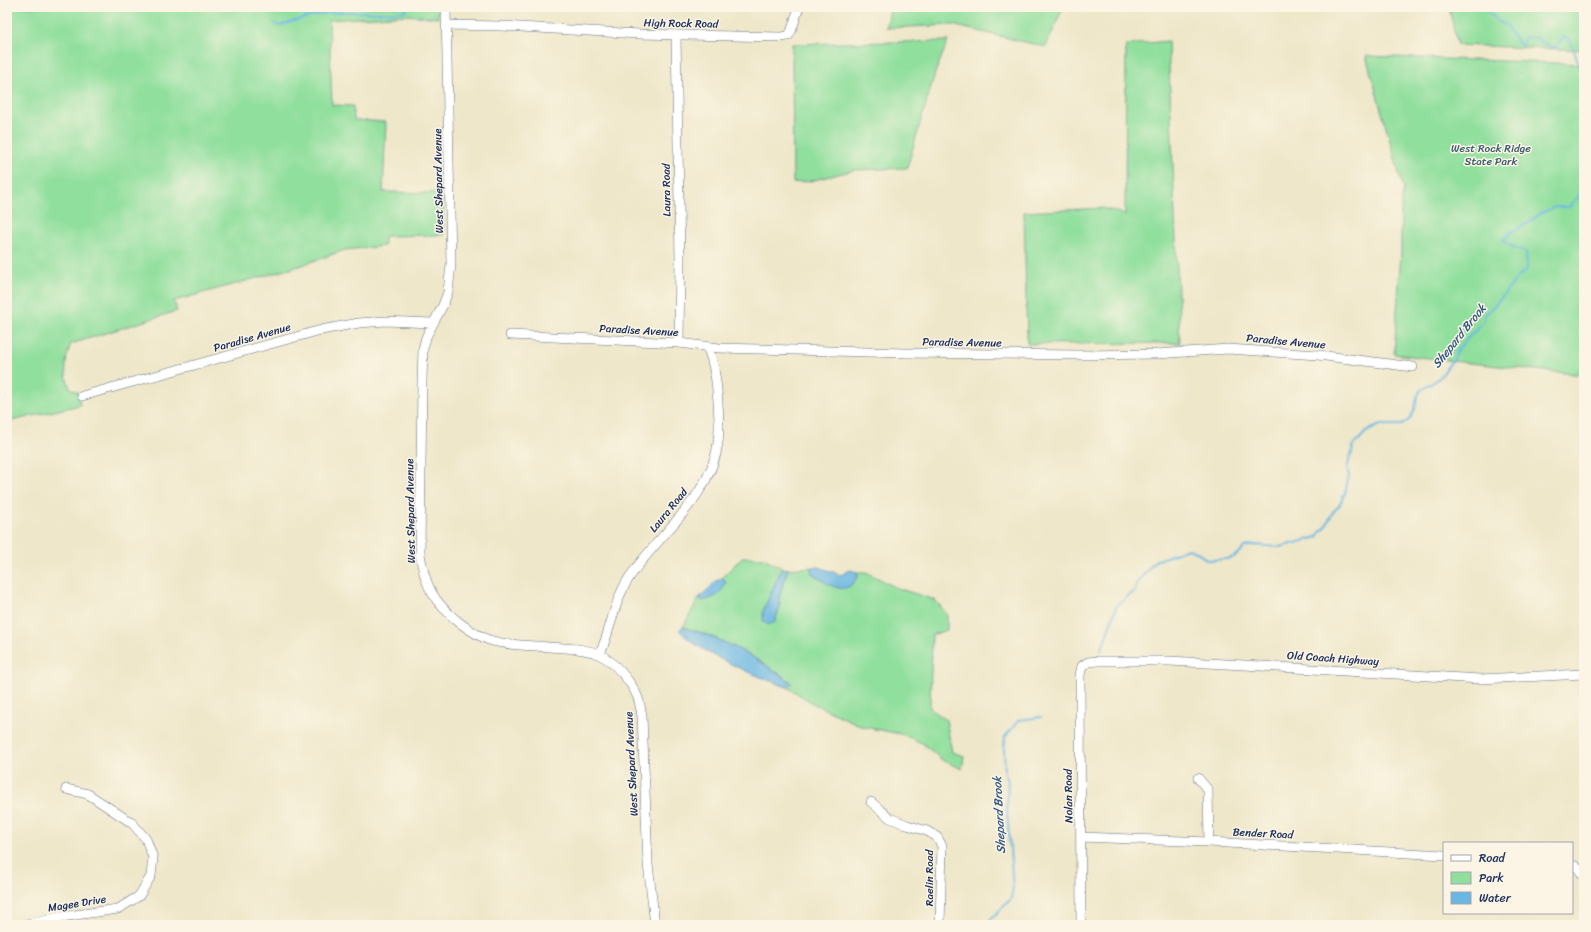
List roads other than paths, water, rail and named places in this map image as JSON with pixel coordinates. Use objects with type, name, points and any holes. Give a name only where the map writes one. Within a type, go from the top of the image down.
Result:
[{"type":"street","name":"West Shepard Avenue","points":[[446,7],[451,264],[448,292],[426,337],[422,363],[420,554],[426,580],[436,602],[468,630],[488,640],[510,644],[575,649],[600,654],[616,666],[627,679],[638,697],[642,716],[648,864],[656,925]]},
{"type":"street","name":"High Rock Road","points":[[447,25],[501,26],[676,36],[788,36],[791,32],[799,7]]},
{"type":"street","name":"Laura Road","points":[[676,36],[680,259],[679,343]]},
{"type":"street","name":"Paradise Avenue","points":[[82,396],[321,330],[359,323],[385,321],[432,323]]},
{"type":"street","name":"Paradise Avenue","points":[[510,336],[679,343],[707,347],[834,352],[1049,355],[1156,354],[1228,349],[1318,355],[1413,367]]},
{"type":"street","name":"Laura Road","points":[[600,654],[618,600],[624,587],[657,543],[688,507],[699,491],[714,460],[718,444],[719,422],[712,359],[707,347]]},
{"type":"street","name":"Old Coach Highway","points":[[1082,666],[1088,662],[1098,661],[1169,661],[1480,679],[1584,674]]},
{"type":"street","name":"Nolan Road","points":[[1081,925],[1079,699],[1082,666]]},
{"type":"street","points":[[1198,778],[1208,790],[1209,842]]},
{"type":"street","name":"Magee Drive","points":[[26,925],[61,916],[118,909],[139,896],[151,876],[153,858],[151,851],[146,839],[132,823],[88,794],[66,789]]},
{"type":"street","name":"Raelin Road","points":[[871,802],[890,818],[907,825],[927,830],[937,836],[942,846],[940,925]]},
{"type":"street","name":"Bender Road","points":[[1081,837],[1209,842],[1443,855]]},
{"type":"street","points":[[1573,865],[1577,867],[1584,877]]},
{"type":"water","points":[[813,567],[819,567],[841,575],[850,570],[857,572],[858,576],[850,586],[845,588],[835,587],[824,582],[811,572]]},
{"type":"water","points":[[782,568],[788,569],[779,597],[780,606],[775,622],[768,625],[763,621],[763,611]]},
{"type":"water","points":[[722,578],[726,581],[725,585],[717,595],[702,601],[699,598],[716,581]]},
{"type":"water","points":[[683,627],[712,637],[740,650],[766,665],[792,683],[787,687],[760,677],[714,656],[688,639],[679,630]]},
{"type":"waterway","points":[[274,23],[278,26],[311,16],[336,12],[398,12],[406,11],[408,7]]},
{"type":"waterway","name":"Shepard Brook","points":[[1483,7],[1499,22],[1507,25],[1510,33],[1522,46],[1525,37],[1538,38],[1540,42],[1555,48],[1564,37],[1569,38],[1582,72],[1584,73]]},
{"type":"waterway","name":"Shepard Brook","points":[[1101,651],[1117,605],[1135,591],[1137,583],[1155,561],[1188,549],[1199,553],[1206,560],[1228,559],[1237,555],[1244,547],[1254,545],[1280,547],[1318,537],[1320,532],[1325,528],[1333,512],[1339,506],[1345,493],[1349,476],[1347,468],[1354,445],[1366,432],[1380,425],[1402,425],[1410,419],[1415,409],[1417,397],[1421,390],[1437,380],[1445,371],[1454,359],[1457,350],[1483,322],[1485,315],[1517,278],[1527,269],[1526,252],[1511,246],[1503,240],[1511,232],[1530,222],[1539,214],[1555,207],[1569,207],[1584,190]]},
{"type":"waterway","points":[[7,361],[11,362]]},
{"type":"waterway","name":"Shepard Brook","points":[[985,925],[1011,899],[1013,888],[1007,811],[1008,781],[1005,773],[1005,737],[1019,720],[1041,717]]},
{"type":"park label","name":"West Rock Ridge State Park","points":[[1491,154]]}]
